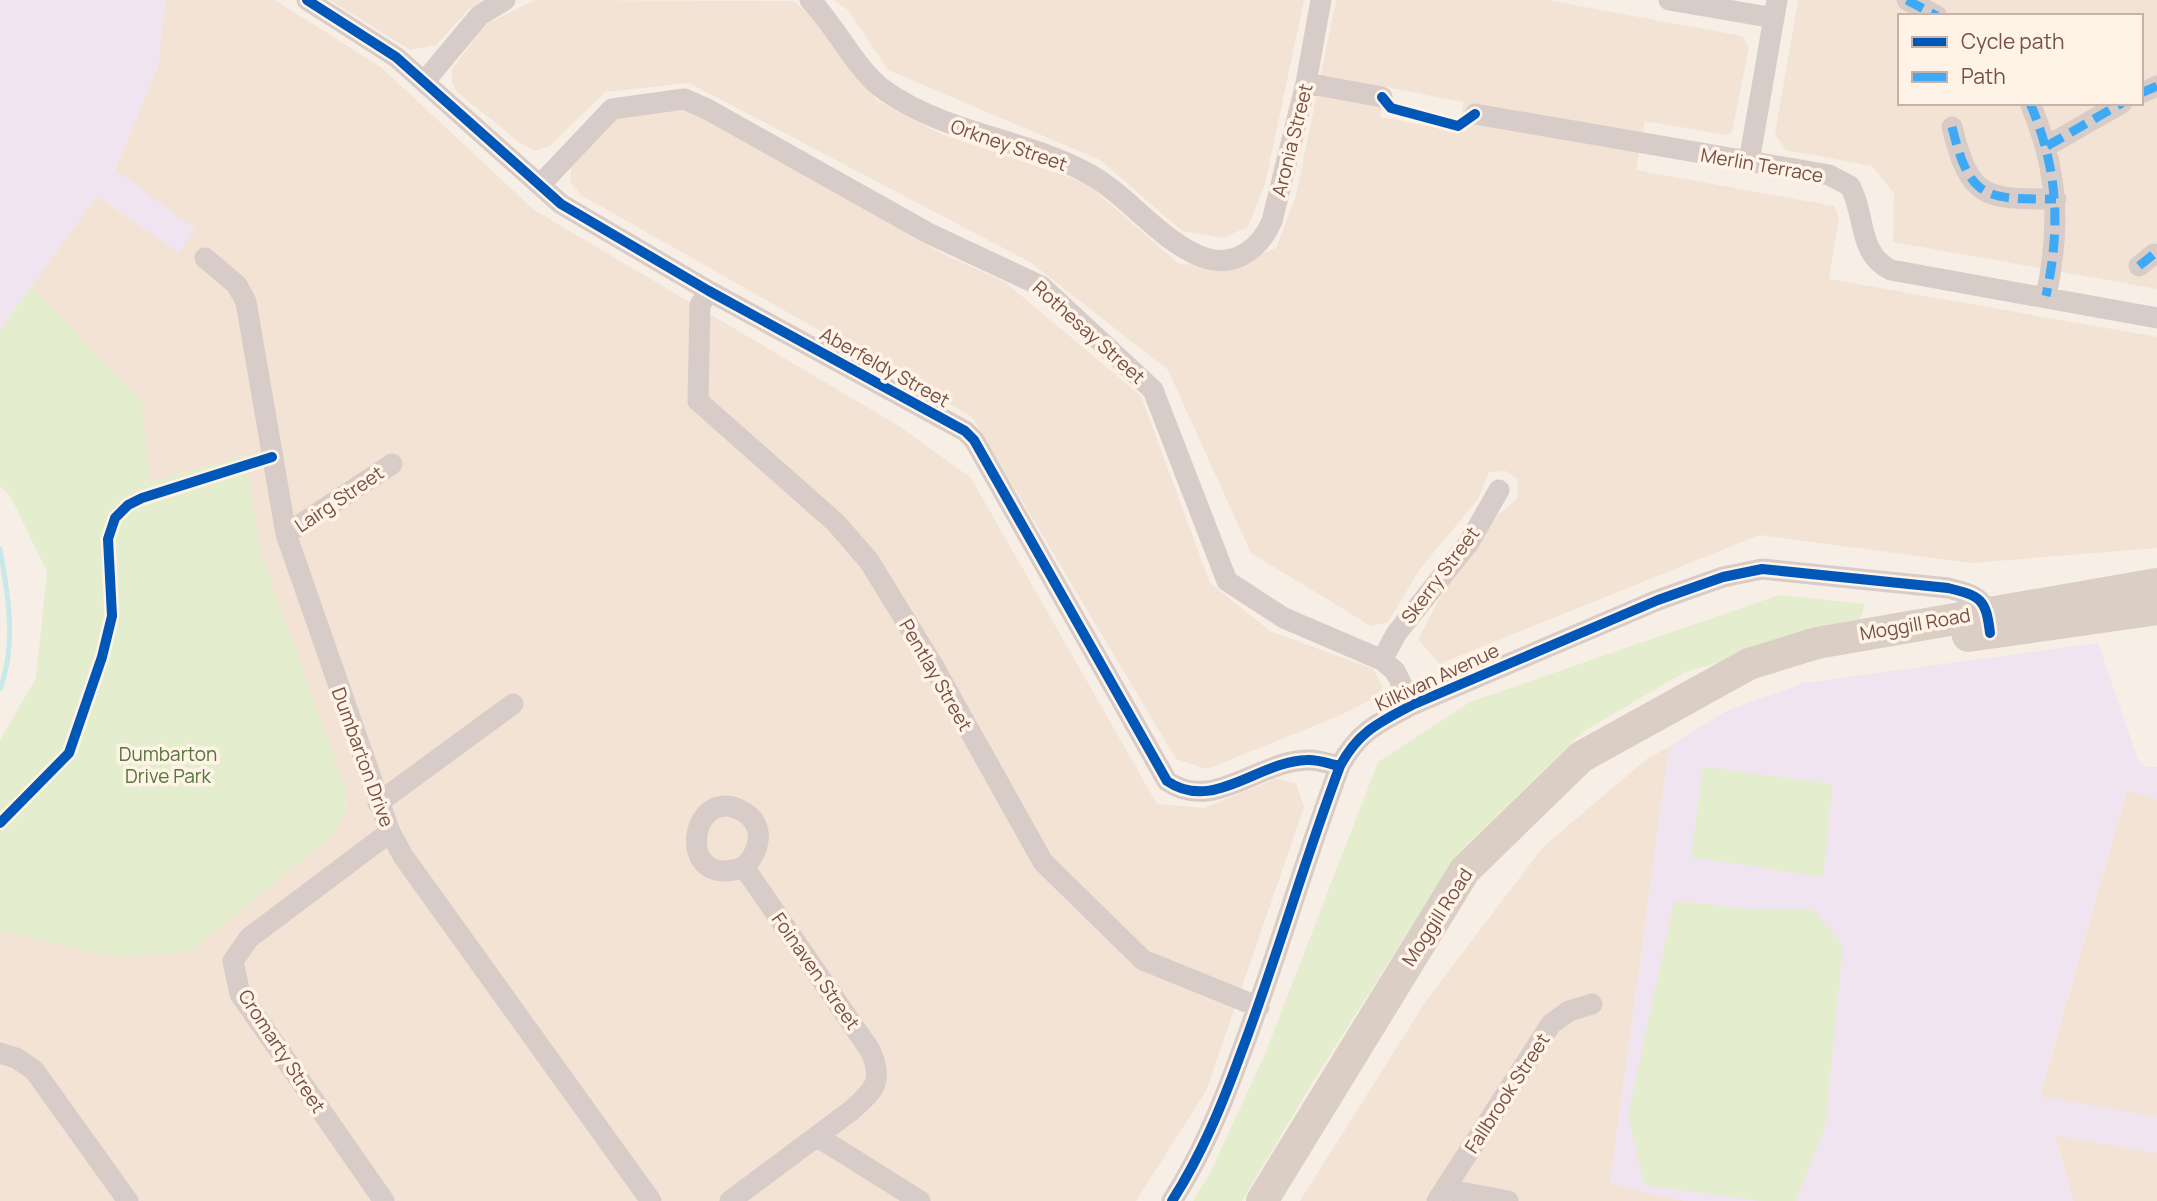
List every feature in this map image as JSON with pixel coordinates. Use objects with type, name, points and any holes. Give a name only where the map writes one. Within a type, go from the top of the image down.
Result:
[{"type":"main road","name":"Moggill Road","points":[[1262,1201],[1465,870],[1581,757],[1685,701],[1862,649],[2157,584]]},
{"type":"main road","name":"Moggill Road","points":[[1989,623],[2157,609]]},
{"type":"street","name":"Aberfeldy Street","points":[[307,0],[396,57],[561,204],[709,290],[965,431],[975,440],[1167,781],[1181,791],[1206,794],[1281,764],[1306,760],[1340,766]]},
{"type":"street","points":[[424,82],[480,15],[505,0]]},
{"type":"street","name":"Orkney Street","points":[[810,0],[827,18],[866,72],[897,98],[947,125],[1023,147],[1088,174],[1179,243],[1205,258],[1231,259]]},
{"type":"street","name":"Aronia Street","points":[[1231,259],[1257,246],[1272,221],[1307,83],[1321,0]]},
{"type":"street","points":[[1669,0],[1776,9],[1749,162]]},
{"type":"street","points":[[1901,0],[1932,14]]},
{"type":"street","points":[[1307,83],[1382,97]]},
{"type":"street","name":"Rothesay Street","points":[[540,185],[612,109],[684,99],[707,108],[929,233],[1041,286],[1153,390],[1227,581],[1284,618],[1382,660],[1395,671],[1412,705]]},
{"type":"street","points":[[2031,105],[2047,146],[2056,199],[2046,296]]},
{"type":"street","points":[[2047,146],[2119,105]]},
{"type":"street","name":"Merlin Terrace","points":[[1475,114],[1829,175],[1850,186],[1860,209],[1868,248],[1879,264],[1891,270],[2157,318]]},
{"type":"street","points":[[1952,127],[1967,177],[1977,187],[1998,196],[2016,199],[2056,199]]},
{"type":"street","name":"Dumbarton Drive","points":[[205,258],[237,285],[246,302],[286,534],[390,832],[411,866],[651,1201]]},
{"type":"street","name":"Pentlay Street","points":[[709,290],[700,305],[698,401],[836,523],[869,561],[934,667],[1043,862],[1143,960],[1259,1007]]},
{"type":"street","name":"Lairg Street","points":[[286,534],[392,464]]},
{"type":"street","name":"Skerry Street","points":[[1382,660],[1396,634],[1468,544],[1499,490]]},
{"type":"street","name":"Kilkivan Avenue","points":[[1171,1201],[1200,1157],[1210,1133],[1259,1007],[1340,766],[1352,744],[1361,735],[1412,705],[1658,600],[1723,577],[1762,569],[1948,588],[1974,594],[1984,603],[1989,623]]},
{"type":"street","points":[[378,803],[513,704]]},
{"type":"street","name":"Cromarty Street","points":[[384,1201],[240,994],[233,961],[249,938],[390,832]]},
{"type":"street","name":"Foinaven Street","points":[[744,867],[870,1050],[878,1069],[877,1080],[867,1097],[818,1137]]},
{"type":"street","name":"Fallbrook Street","points":[[1441,1195],[1551,1024],[1569,1011],[1592,1004]]},
{"type":"street","points":[[0,1053],[16,1058],[34,1070],[128,1201]]},
{"type":"street","points":[[730,1201],[818,1137],[920,1201]]},
{"type":"street","points":[[1441,1195],[1508,1201]]},
{"type":"shaded area","points":[[0,0],[165,0],[158,66],[115,170],[195,229],[179,253],[97,196],[0,330]]},
{"type":"shaded area","points":[[165,0],[275,0],[382,68],[534,210],[899,426],[971,478],[1157,804],[1204,808],[1276,779],[1296,783],[1304,807],[1206,1091],[1136,1201],[0,1201],[0,931],[116,957],[191,951],[333,835],[345,813],[346,790],[260,551],[245,455],[150,482],[142,402],[31,287],[97,196],[178,252],[195,229],[115,170],[158,66]]},
{"type":"shaded area","points":[[330,0],[483,0],[470,8],[436,45],[410,50]]},
{"type":"shaded area","points":[[535,0],[793,1],[833,32],[876,100],[941,134],[1086,183],[1178,263],[1222,269],[1276,248],[1296,196],[1336,0],[1547,0],[1742,36],[1749,47],[1732,132],[1727,135],[1645,121],[1636,170],[1834,206],[1839,218],[1829,279],[2157,337],[2157,548],[1971,563],[1759,535],[1439,664],[1418,639],[1449,581],[1497,516],[1517,499],[1518,480],[1506,471],[1489,472],[1478,499],[1420,569],[1388,622],[1371,626],[1251,553],[1168,370],[1030,262],[689,83],[605,92],[550,146],[534,151],[457,92],[452,83],[452,69],[486,24]],"holes":[[[1385,87],[1464,102],[1458,132],[1380,117]]]},
{"type":"shaded area","points":[[834,0],[1304,0],[1265,184],[1248,227],[1222,238],[1182,231],[1100,160],[888,70],[848,10]]},
{"type":"shaded area","points":[[1798,0],[2157,0],[2157,289],[1893,242],[1894,193],[1872,166],[1786,150],[1775,134]]},
{"type":"shaded area","points":[[684,106],[943,254],[1005,282],[1141,396],[1210,583],[1270,631],[1373,669],[1383,688],[1372,699],[1341,715],[1207,769],[1176,759],[972,417],[581,195],[570,182],[571,168],[617,118]]},
{"type":"shaded area","points":[[2098,643],[2138,760],[2146,767],[2157,767],[2157,799],[2127,790],[2040,1096],[2157,1117],[2157,1153],[2055,1136],[2073,1201],[1686,1201],[1610,1184],[1669,747],[1726,711],[1804,683]]},
{"type":"shaded area","points":[[1669,747],[1610,1184],[1686,1201],[1300,1201],[1426,1001],[1543,847],[1648,758]]},
{"type":"shaded area","points":[[2127,790],[2157,799],[2157,1117],[2040,1097]]},
{"type":"shaded area","points":[[2055,1135],[2157,1153],[2157,1201],[2073,1201]]},
{"type":"green space","name":"Dumbarton Drive Park","points":[[31,287],[142,402],[150,482],[245,455],[260,551],[346,790],[345,813],[333,835],[191,951],[116,957],[0,931],[0,740],[36,678],[47,572],[11,497],[0,486],[0,330]]},
{"type":"green space","points":[[1779,595],[1865,604],[1860,620],[1685,672],[1583,732],[1458,853],[1314,1080],[1242,1201],[1193,1201],[1210,1173],[1265,1054],[1378,762],[1470,702]]},
{"type":"green space","points":[[1703,767],[1833,784],[1823,877],[1691,857]]},
{"type":"green space","points":[[1674,901],[1751,909],[1814,910],[1843,945],[1825,1127],[1796,1201],[1761,1201],[1644,1185],[1628,1115]]},
{"type":"waterway","points":[[0,549],[10,637],[0,689]]},
{"type":"marked path","points":[[1907,0],[1933,14]]},
{"type":"marked path","points":[[2143,92],[2157,86]]},
{"type":"marked path","points":[[2031,105],[2046,151],[2054,198],[2054,246],[2046,296]]},
{"type":"marked path","points":[[2047,146],[2119,105]]},
{"type":"marked path","points":[[1952,127],[1966,169],[1974,182],[1984,190],[2012,198],[2056,199]]},
{"type":"marked path","points":[[2139,266],[2154,254]]},
{"type":"cycle path","points":[[307,0],[396,57],[561,204],[709,291],[965,431],[974,440],[1167,781],[1184,789],[1201,791],[1219,789],[1289,763],[1311,760],[1340,766]]},
{"type":"cycle path","points":[[1382,97],[1391,108],[1458,126],[1475,114]]},
{"type":"cycle path","points":[[0,823],[69,753],[102,657],[112,616],[108,539],[115,518],[128,505],[142,498],[272,457]]},
{"type":"cycle path","points":[[1172,1201],[1202,1147],[1234,1072],[1340,766],[1354,745],[1370,730],[1412,705],[1658,600],[1723,577],[1762,569],[1959,591],[1975,597],[1984,606],[1990,633]]}]
